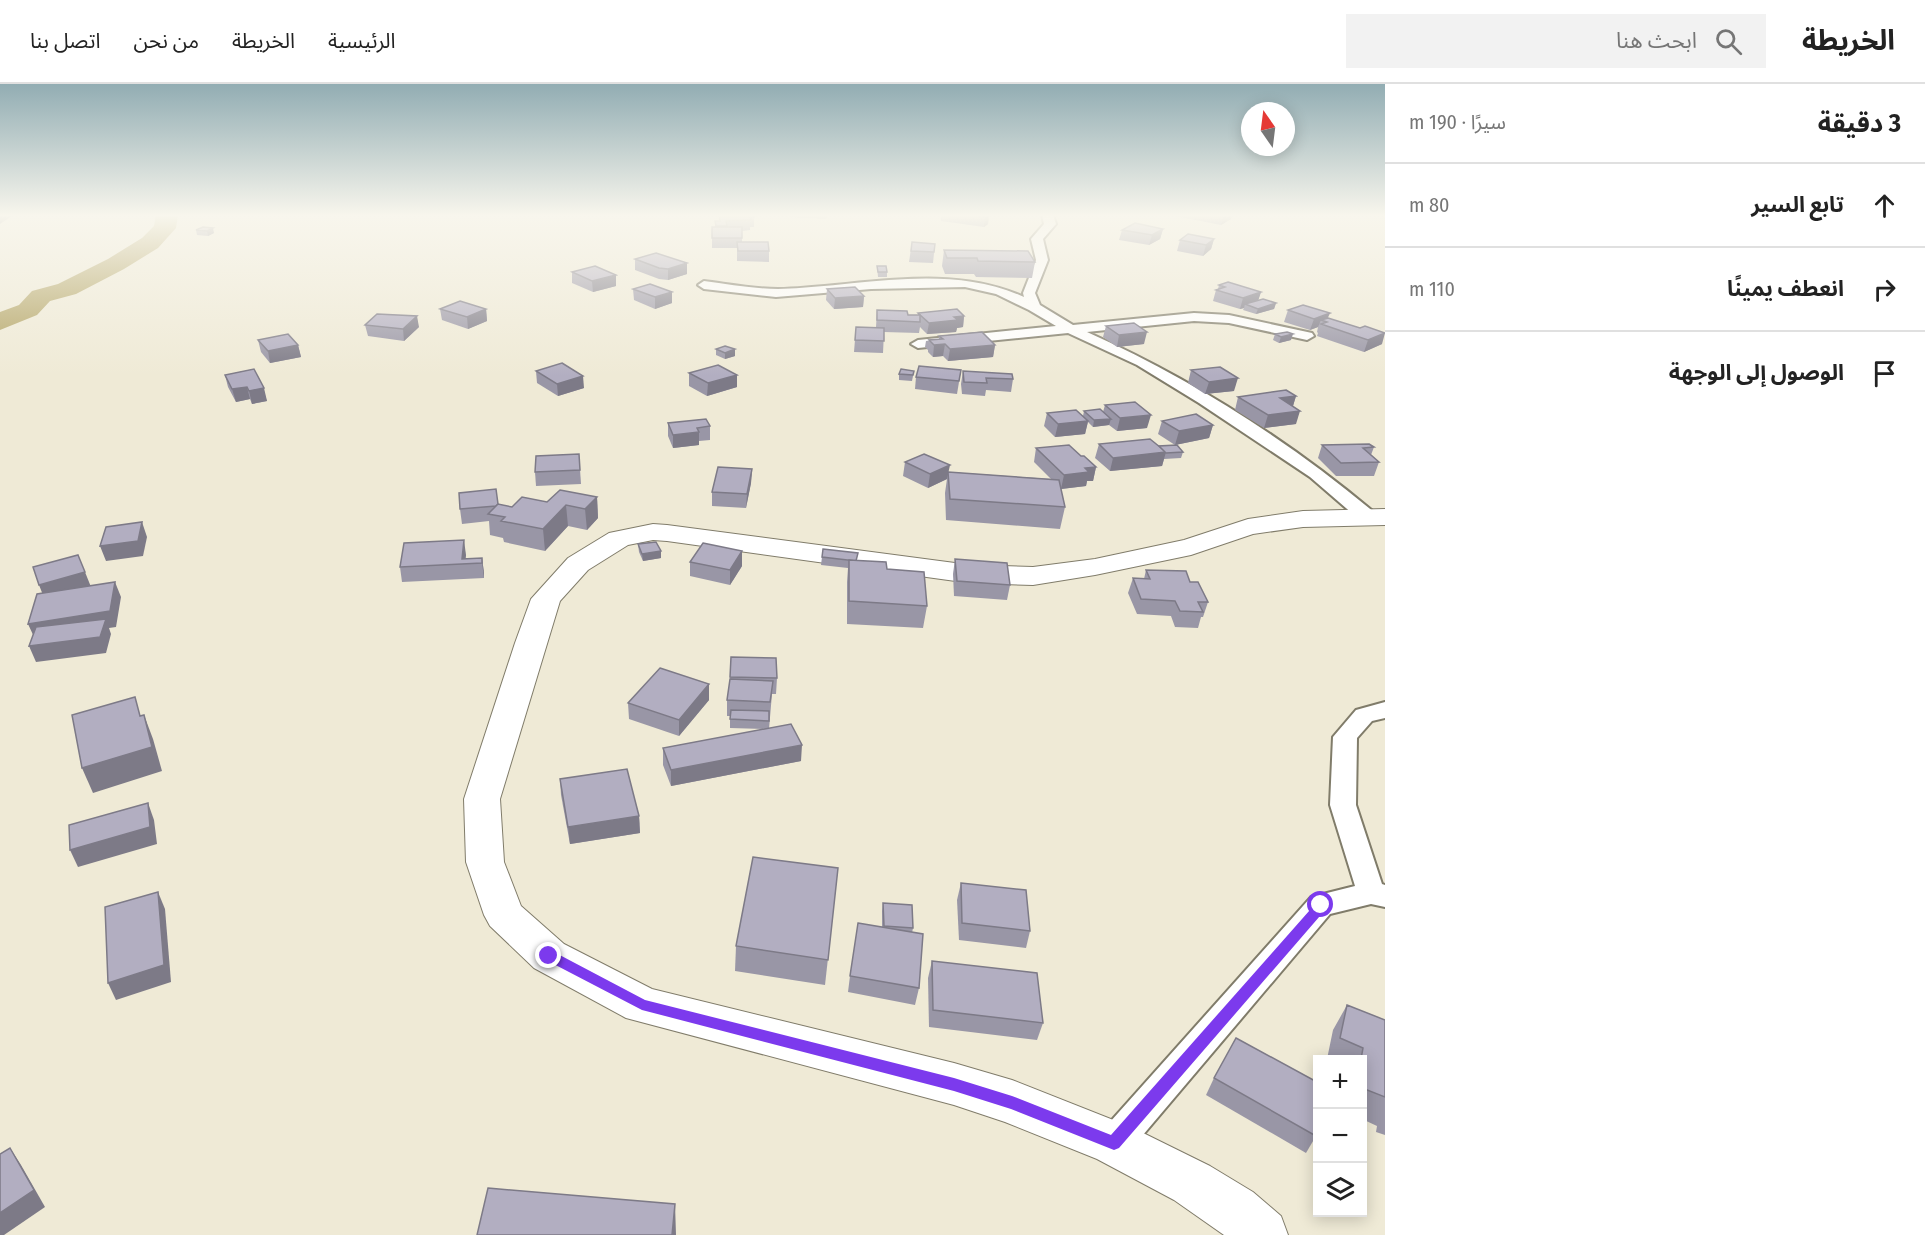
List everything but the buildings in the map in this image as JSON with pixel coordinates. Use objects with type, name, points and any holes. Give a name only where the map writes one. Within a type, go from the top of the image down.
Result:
[{"type":"main road","points":[[1262,1235],[1235,1210],[1192,1183],[1114,1143],[1012,1102],[954,1084],[642,1005],[549,956],[504,915],[485,862],[482,799],[530,643],[546,599],[578,564],[619,539],[652,532],[970,574],[1033,576],[1095,567],[1180,549],[1248,527],[1303,519],[1376,517]]},
{"type":"street","points":[[1034,307],[1029,292],[1038,269]]},
{"type":"street","points":[[704,285],[776,293],[871,285],[965,283],[1000,291],[1034,307],[1070,329],[1142,362],[1206,400],[1316,473],[1376,517]]},
{"type":"street","points":[[918,344],[1194,317],[1229,319],[1307,336]]},
{"type":"street","points":[[1114,1143],[1321,905],[1378,894],[1343,805],[1345,737],[1364,714],[1385,710]]},
{"type":"waterway","points":[[0,322],[28,310],[41,296],[67,289],[107,269]]},
{"type":"route","points":[[549,956],[642,1005],[954,1084],[1012,1102],[1114,1143],[1321,905]]}]
